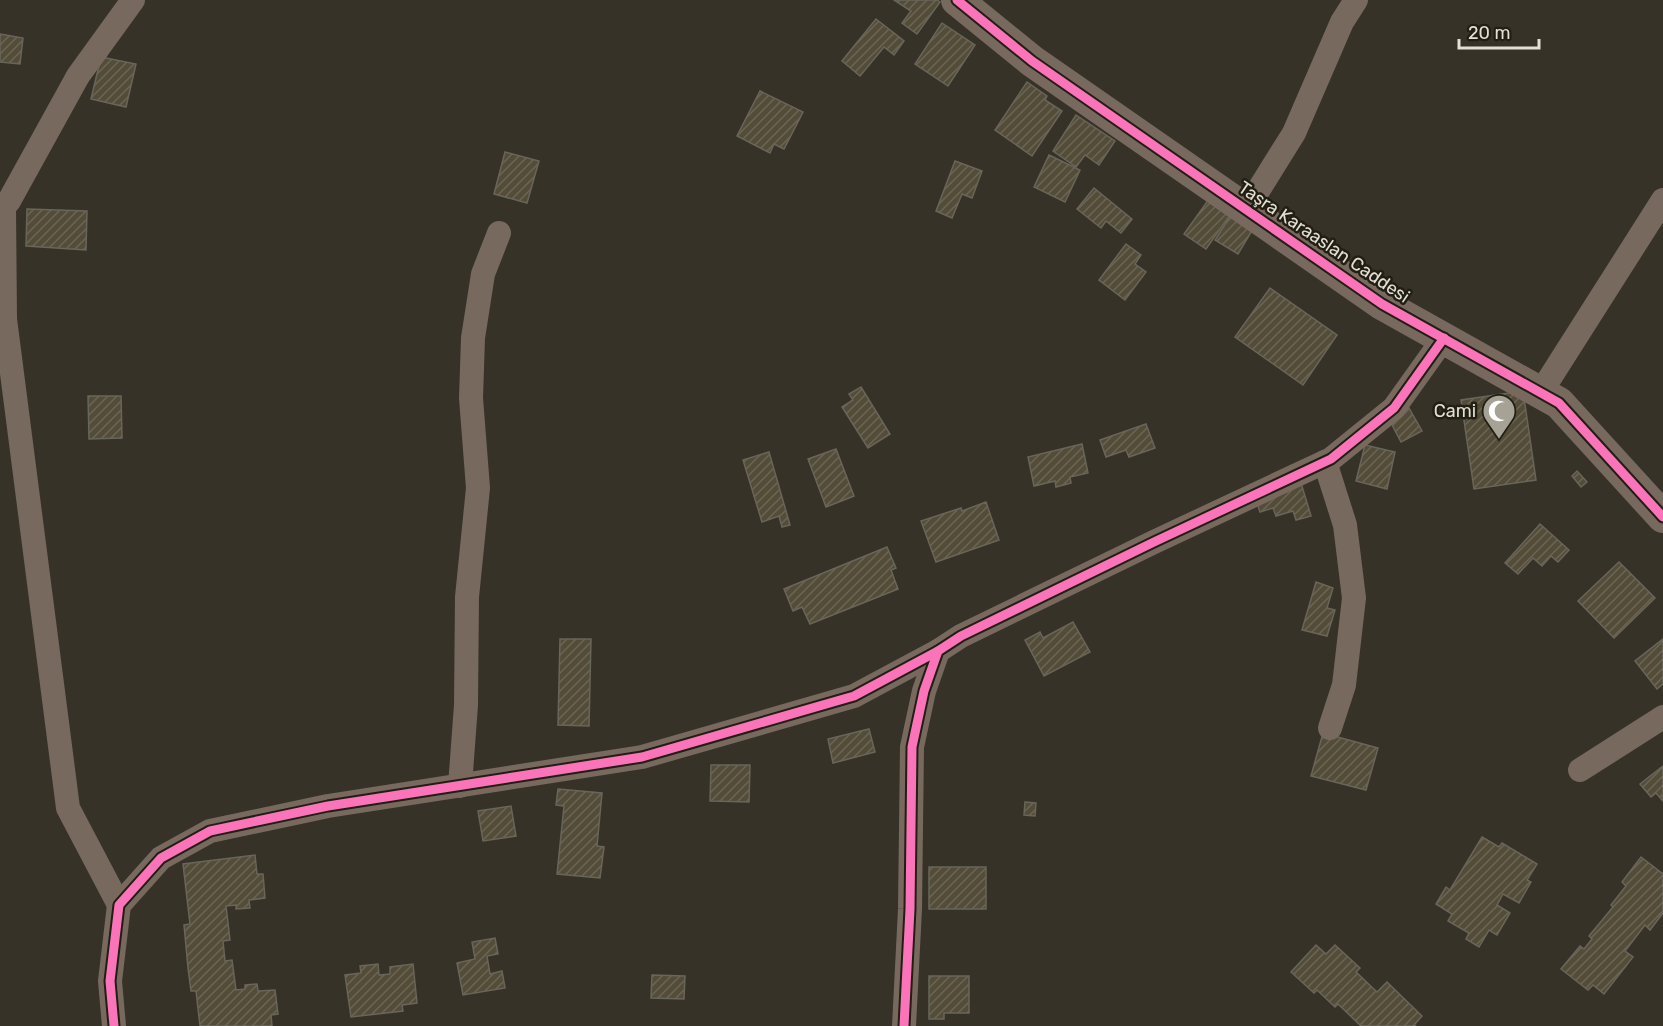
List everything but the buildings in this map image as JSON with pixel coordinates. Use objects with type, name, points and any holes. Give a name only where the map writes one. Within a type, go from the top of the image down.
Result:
[{"type":"street","points":[[114,1026],[110,981],[119,905],[68,808],[5,319],[2,209],[9,201],[78,76],[133,0]]},
{"type":"street","name":"Taşra Karaaslan Caddesi","points":[[957,0],[1032,60],[1382,304],[1559,403],[1663,517]]},
{"type":"street","points":[[1246,210],[1294,133],[1342,22],[1356,0]]},
{"type":"street","points":[[1541,392],[1663,200]]},
{"type":"street","points":[[460,786],[466,705],[467,597],[478,488],[471,398],[472,338],[483,274],[499,233]]},
{"type":"street","points":[[119,905],[161,858],[210,831],[328,806],[642,757],[854,696],[939,651],[961,636],[1325,462],[1394,408],[1444,338]]},
{"type":"street","points":[[1325,462],[1345,525],[1354,598],[1344,685],[1330,728]]},
{"type":"street","points":[[904,1026],[910,909],[912,747],[924,691],[939,651]]},
{"type":"street","points":[[1580,770],[1663,717]]},
{"type":"cycle path","points":[[957,0],[1032,61],[1382,304],[1559,403],[1663,517]]},
{"type":"cycle path","points":[[904,1026],[910,909],[912,747],[924,691],[938,651],[961,636],[1331,459],[1394,408],[1444,338]]},
{"type":"cycle path","points":[[114,1026],[110,981],[119,905],[161,858],[210,831],[328,806],[642,757],[854,696],[938,651]]},
{"type":"place","name":"Cami","points":[[1499,440]]}]
